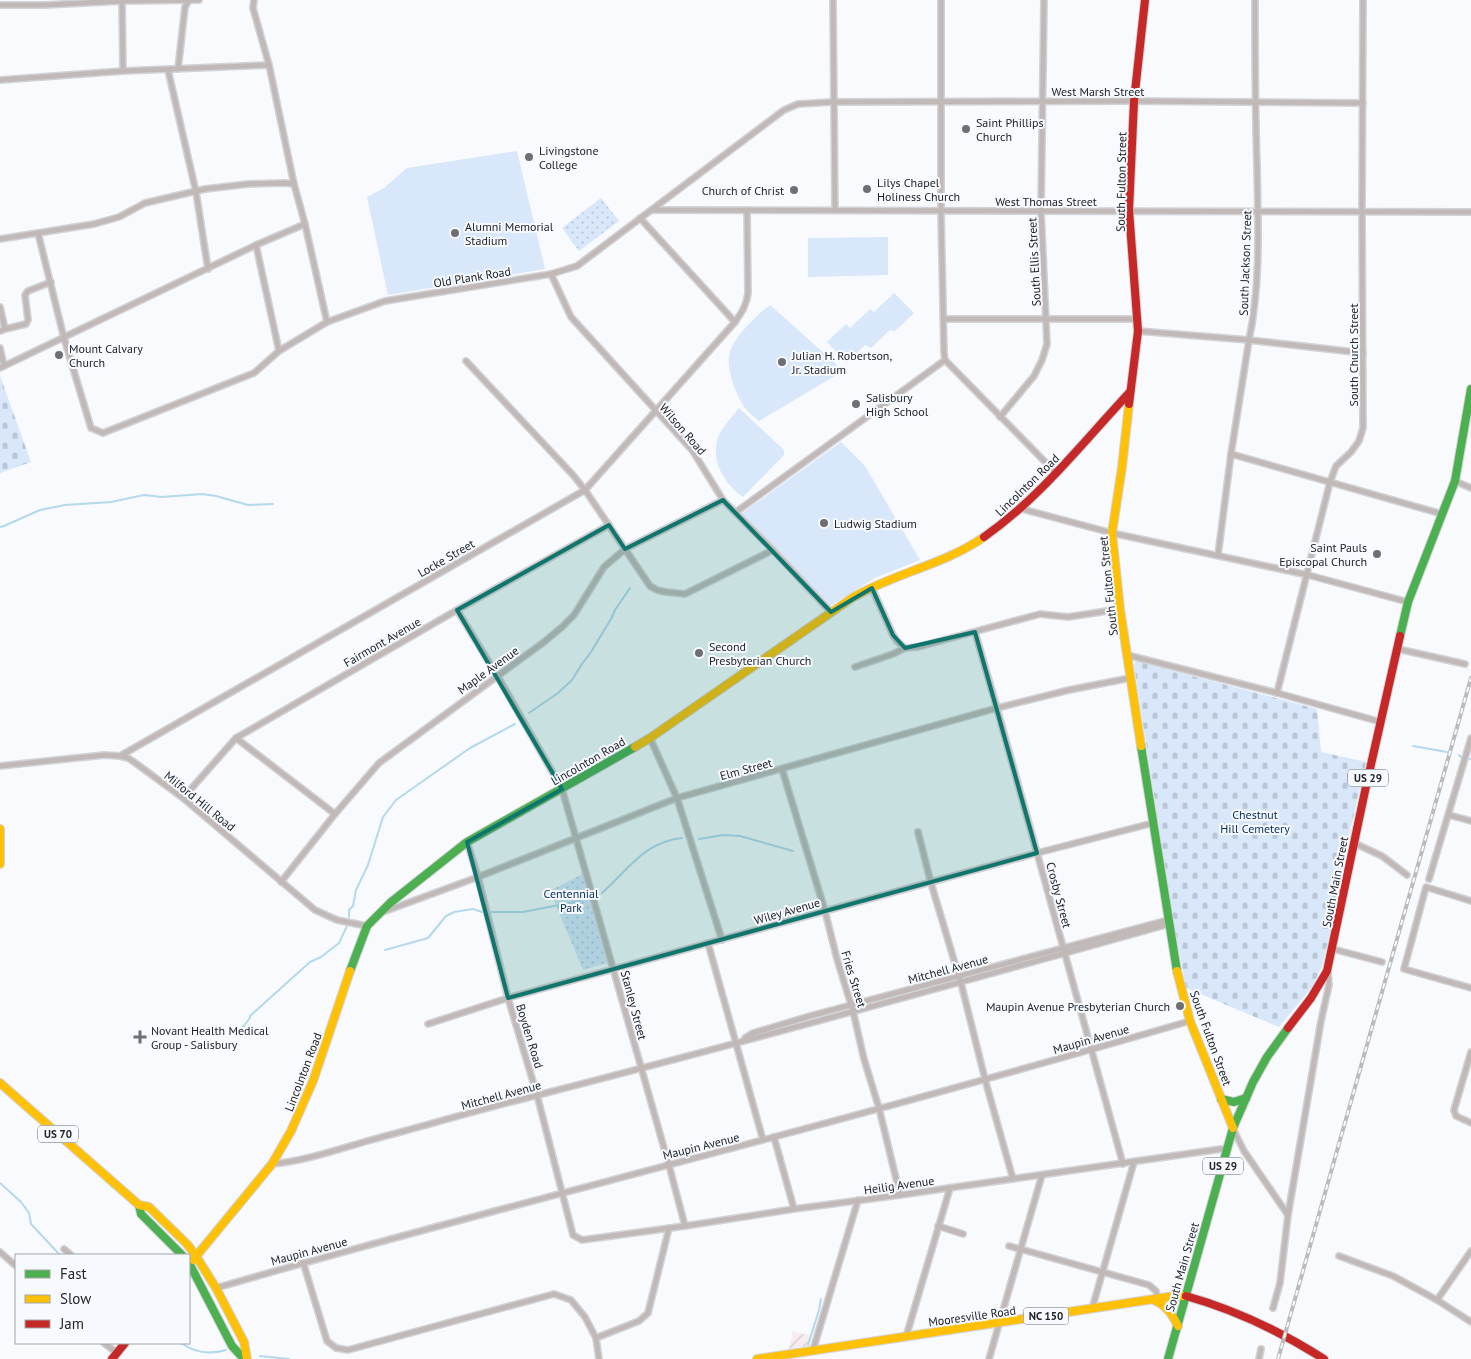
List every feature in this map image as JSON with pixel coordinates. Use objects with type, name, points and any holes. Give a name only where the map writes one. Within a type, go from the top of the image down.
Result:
[{"type":"main road","name":"South Fulton Street","points":[[1145,0],[1134,101],[1129,210],[1138,331],[1112,533],[1130,678],[1178,979],[1190,1021],[1233,1128]]},
{"type":"main road","name":"South Main Street","points":[[1168,1359],[1233,1128],[1253,1082],[1267,1057],[1312,998],[1328,971],[1365,791],[1408,602],[1455,481],[1471,389]]},
{"type":"main road","name":"Lincolnton Road","points":[[190,1263],[272,1164],[291,1131],[312,1084],[367,926],[390,902],[467,842],[650,738],[831,612],[872,588],[926,568],[982,539],[1022,509],[1057,474],[1130,392]]},
{"type":"main road","points":[[0,829],[0,864]]},
{"type":"main road","name":"US 70","points":[[0,1083],[139,1204],[149,1207],[187,1244],[216,1288],[244,1342],[245,1359]]},
{"type":"main road","points":[[1221,1099],[1235,1103],[1246,1098]]},
{"type":"main road","name":"US 70","points":[[139,1204],[141,1214],[181,1254]]},
{"type":"main road","name":"US 70","points":[[190,1266],[232,1346],[245,1359]]},
{"type":"main road","name":"Mooresville Road","points":[[758,1359],[1174,1296],[1186,1296],[1213,1302],[1254,1319],[1277,1330],[1324,1359]]},
{"type":"main road","points":[[1156,1300],[1168,1308],[1178,1326]]},
{"type":"main road","points":[[114,1356],[124,1344]]},
{"type":"street","points":[[178,69],[185,7],[189,0]]},
{"type":"street","points":[[0,5],[199,0]]},
{"type":"street","points":[[254,0],[253,8],[327,322]]},
{"type":"street","points":[[833,0],[834,210]]},
{"type":"street","points":[[941,0],[941,212],[945,360],[1057,474]]},
{"type":"street","name":"South Ellis Street","points":[[1000,418],[1034,376],[1047,344],[1041,211],[1044,0]]},
{"type":"street","name":"South Jackson Street","points":[[1218,555],[1256,289],[1255,0]]},
{"type":"street","name":"South Church Street","points":[[1277,694],[1330,482],[1336,466],[1359,441],[1364,428],[1363,0]]},
{"type":"street","points":[[122,1],[123,71]]},
{"type":"street","points":[[0,80],[123,71],[268,66]]},
{"type":"street","points":[[168,70],[196,192],[208,268]]},
{"type":"street","name":"West Marsh Street","points":[[833,102],[1134,101],[1363,103]]},
{"type":"street","name":"Old Plank Road","points":[[64,338],[91,428],[103,432],[254,373],[279,351],[327,322],[385,301],[551,274],[577,266],[784,110],[798,104],[833,102]]},
{"type":"street","points":[[0,239],[94,224],[119,217],[145,203],[196,192],[234,185],[294,184]]},
{"type":"street","name":"West Thomas Street","points":[[652,210],[1471,212]]},
{"type":"street","name":"Locke Street","points":[[120,756],[585,490],[735,322],[742,311],[747,300],[747,211]]},
{"type":"street","points":[[640,218],[735,322]]},
{"type":"street","points":[[0,348],[2,367],[256,245],[305,224]]},
{"type":"street","points":[[38,233],[64,338]]},
{"type":"street","points":[[256,245],[279,351]]},
{"type":"street","name":"Wilson Road","points":[[551,274],[571,317],[692,450],[723,500],[831,612]]},
{"type":"street","points":[[0,307],[3,330],[26,324],[28,317],[24,294],[50,282]]},
{"type":"street","points":[[944,319],[1138,319]]},
{"type":"street","points":[[1138,331],[1249,340],[1363,353]]},
{"type":"street","points":[[736,512],[945,360]]},
{"type":"street","points":[[466,361],[573,475],[650,586],[666,592],[684,594],[773,550]]},
{"type":"street","points":[[1231,454],[1442,514]]},
{"type":"street","points":[[1455,481],[1471,488]]},
{"type":"street","name":"Maple Avenue","points":[[281,882],[379,762],[562,628],[574,615],[604,567],[625,549],[723,500]]},
{"type":"street","points":[[1022,509],[1112,533],[1308,575],[1408,602]]},
{"type":"street","name":"Fairmont Avenue","points":[[183,798],[236,738],[609,525]]},
{"type":"street","points":[[872,588],[893,635],[905,648]]},
{"type":"street","points":[[855,667],[905,648],[918,647],[1040,614],[1068,617],[1120,609]]},
{"type":"street","name":"Stanley Street","points":[[458,610],[562,789],[685,1226]]},
{"type":"street","name":"Crosby Street","points":[[975,632],[1123,1164]]},
{"type":"street","points":[[1398,650],[1465,664]]},
{"type":"street","points":[[1127,656],[1381,722]]},
{"type":"street","name":"Elm Street","points":[[378,914],[478,877],[677,798],[997,708],[1069,690],[1130,678]]},
{"type":"street","points":[[236,738],[335,814]]},
{"type":"street","points":[[650,738],[677,798],[722,940]]},
{"type":"street","points":[[1429,879],[1471,738]]},
{"type":"street","name":"Milford Hill Road","points":[[0,766],[104,754],[128,758],[183,798],[315,910],[336,920],[367,926]]},
{"type":"street","name":"Fries Street","points":[[782,769],[852,1005],[864,1059],[879,1108],[900,1196]]},
{"type":"street","points":[[1449,815],[1471,821]]},
{"type":"street","name":"Wiley Avenue","points":[[428,1024],[508,998],[1153,823]]},
{"type":"street","points":[[918,832],[930,883],[959,979],[1013,1179]]},
{"type":"street","name":"Boyden Road","points":[[467,842],[478,877],[508,998],[537,1095],[573,1235]]},
{"type":"street","points":[[1354,843],[1382,856],[1407,875]]},
{"type":"street","points":[[1471,901],[1426,887],[1404,968],[1471,988]]},
{"type":"street","name":"Mitchell Avenue","points":[[735,1042],[752,1033],[852,1005],[959,979],[1168,922]]},
{"type":"street","points":[[708,943],[763,1140]]},
{"type":"street","points":[[1333,949],[1382,962]]},
{"type":"street","points":[[1273,1308],[1280,1280],[1288,1215],[1308,1089],[1329,985],[1328,971]]},
{"type":"street","name":"Mitchell Avenue","points":[[272,1164],[336,1150],[853,1011],[959,979]]},
{"type":"street","name":"Maupin Avenue","points":[[216,1288],[303,1262],[763,1140],[1190,1021]]},
{"type":"street","points":[[1471,1052],[1454,1110],[1456,1116],[1471,1123]]},
{"type":"street","points":[[1233,1128],[1244,1151],[1288,1215]]},
{"type":"street","points":[[774,1137],[794,1208]]},
{"type":"street","name":"Heilig Avenue","points":[[573,1235],[582,1240],[685,1226],[794,1208],[900,1196],[1228,1148]]},
{"type":"street","points":[[1092,1309],[1134,1162]]},
{"type":"street","points":[[989,1359],[1042,1174]]},
{"type":"street","points":[[906,1337],[950,1188]]},
{"type":"street","points":[[813,1350],[858,1200]]},
{"type":"street","points":[[938,1226],[963,1234]]},
{"type":"street","points":[[596,1338],[639,1321],[648,1313],[669,1228]]},
{"type":"street","points":[[1009,1246],[1150,1285],[1156,1291],[1156,1300]]},
{"type":"street","points":[[64,1249],[70,1254]]},
{"type":"street","points":[[1437,1300],[1471,1251]]},
{"type":"street","points":[[0,1252],[15,1265]]},
{"type":"street","points":[[1338,1256],[1393,1276],[1437,1300],[1471,1322]]},
{"type":"street","points":[[303,1262],[326,1341],[336,1348],[348,1350],[554,1294],[571,1300],[585,1317],[596,1338],[599,1359]]},
{"type":"street","points":[[105,1344],[114,1356]]},
{"type":"street","points":[[1259,1359],[1262,1350]]},
{"type":"highlighted area","points":[[723,500],[831,612],[872,588],[893,635],[905,648],[975,632],[1037,853],[508,998],[467,842],[562,789],[457,610],[609,525],[625,549]]},
{"type":"shaded area","points":[[793,1332],[812,1335],[809,1346],[789,1349]]},
{"type":"green space","name":"Alumni Memorial Stadium","points":[[517,151],[545,269],[388,295],[367,197],[384,188],[407,168]]},
{"type":"green space","points":[[601,198],[619,221],[579,251],[562,228]]},
{"type":"green space","points":[[888,237],[888,275],[808,277],[808,238]]},
{"type":"green space","points":[[894,293],[914,313],[895,331],[890,330],[871,348],[865,345],[847,363],[827,342],[846,324],[850,328],[870,309],[874,312]]},
{"type":"green space","name":"Julian H. Robertson, Jr. Stadium","points":[[770,305],[836,364],[839,371],[833,377],[759,421],[745,408],[738,396],[730,373],[729,358],[732,346],[741,333]]},
{"type":"green space","points":[[0,376],[31,462],[0,473]]},
{"type":"green space","points":[[739,408],[784,450],[784,455],[743,497],[729,484],[719,469],[716,451],[720,433]]},
{"type":"green space","name":"Ludwig Stadium","points":[[841,442],[865,466],[920,560],[875,578],[830,606],[741,514]]},
{"type":"green space","name":"Chestnut Hill Cemetery","points":[[1136,661],[1317,709],[1321,752],[1366,762],[1322,966],[1312,987],[1279,1027],[1186,988],[1173,918],[1134,665]]},
{"type":"green space","name":"Centennial Park","points":[[582,874],[607,963],[583,970],[550,891]]},
{"type":"waterway","points":[[0,527],[40,510],[65,505],[111,502],[144,495],[162,497],[202,494],[248,505],[273,504]]},
{"type":"waterway","points":[[529,713],[558,693],[572,680],[630,588]]},
{"type":"waterway","points":[[349,917],[349,910],[353,906],[356,890],[368,865],[383,817],[396,800],[470,748],[515,724]]},
{"type":"waterway","points":[[1413,746],[1447,752]]},
{"type":"waterway","points":[[1459,755],[1462,758]]},
{"type":"waterway","points":[[699,839],[723,835],[740,836],[793,851]]},
{"type":"waterway","points":[[602,893],[647,851],[657,845],[682,838]]},
{"type":"waterway","points":[[491,912],[523,912],[580,901]]},
{"type":"waterway","points":[[385,950],[428,938],[446,916],[454,912],[473,909],[482,912]]},
{"type":"waterway","points":[[239,1032],[250,1016],[310,962],[321,957],[339,943],[347,926]]},
{"type":"waterway","points":[[0,1183],[21,1202],[29,1213],[31,1224],[59,1254]]},
{"type":"waterway","points":[[808,1345],[821,1299]]},
{"type":"waterway","points":[[183,1344],[202,1352],[226,1350]]},
{"type":"waterway","points":[[260,1356],[289,1359]]},
{"type":"railway","points":[[1278,1359],[1471,678]]},
{"type":"traffic: fast","points":[[1400,636],[1408,602],[1455,481],[1471,389]]},
{"type":"traffic: fast","points":[[1141,746],[1177,971]]},
{"type":"traffic: fast","points":[[350,971],[367,926],[390,903],[467,842],[635,747]]},
{"type":"traffic: fast","points":[[1168,1359],[1233,1128],[1253,1082],[1267,1057],[1288,1028]]},
{"type":"traffic: fast","points":[[1221,1099],[1234,1102],[1246,1098]]},
{"type":"traffic: fast","points":[[139,1205],[141,1214],[181,1254]]},
{"type":"traffic: fast","points":[[190,1265],[232,1346],[244,1359]]},
{"type":"traffic: slow","points":[[1129,404],[1112,533],[1120,609],[1141,746]]},
{"type":"traffic: slow","points":[[635,747],[852,598],[868,589],[952,555],[984,537]]},
{"type":"traffic: slow","points":[[0,829],[0,864]]},
{"type":"traffic: slow","points":[[193,1260],[272,1164],[291,1131],[313,1081],[350,971]]},
{"type":"traffic: slow","points":[[1177,971],[1190,1021],[1233,1128]]},
{"type":"traffic: slow","points":[[0,1083],[139,1205],[149,1207],[187,1244],[216,1288],[244,1342],[247,1359]]},
{"type":"traffic: slow","points":[[757,1359],[1174,1296],[1186,1296]]},
{"type":"traffic: slow","points":[[1154,1300],[1169,1311],[1178,1326]]},
{"type":"traffic: jam","points":[[1129,404],[1138,331],[1129,210],[1134,101],[1145,0]]},
{"type":"traffic: jam","points":[[984,537],[1043,487],[1130,392]]},
{"type":"traffic: jam","points":[[1288,1028],[1311,998],[1327,971],[1400,636]]},
{"type":"traffic: jam","points":[[1186,1296],[1257,1322],[1291,1339],[1324,1359]]},
{"type":"traffic: jam","points":[[112,1359],[124,1344]]},
{"type":"place","name":"Saint Phillips Church","points":[[966,129]]},
{"type":"place","name":"Livingstone College","points":[[529,157]]},
{"type":"place","name":"Lilys Chapel Holiness Church","points":[[867,189]]},
{"type":"place","name":"Church of Christ","points":[[794,190]]},
{"type":"place","name":"Alumni Memorial Stadium","points":[[455,233]]},
{"type":"place","name":"Mount Calvary Church","points":[[59,355]]},
{"type":"place","name":"Julian H. Robertson, Jr. Stadium","points":[[782,362]]},
{"type":"place","name":"Salisbury High School","points":[[856,404]]},
{"type":"place","name":"Ludwig Stadium","points":[[824,523]]},
{"type":"place","name":"Saint Pauls Episcopal Church","points":[[1377,554]]},
{"type":"place","name":"Second Presbyterian Church","points":[[699,653]]},
{"type":"place","name":"Maupin Avenue Presbyterian Church","points":[[1180,1006]]},
{"type":"place","name":"Novant Health Medical Group - Salisbury","points":[[140,1037]]}]
